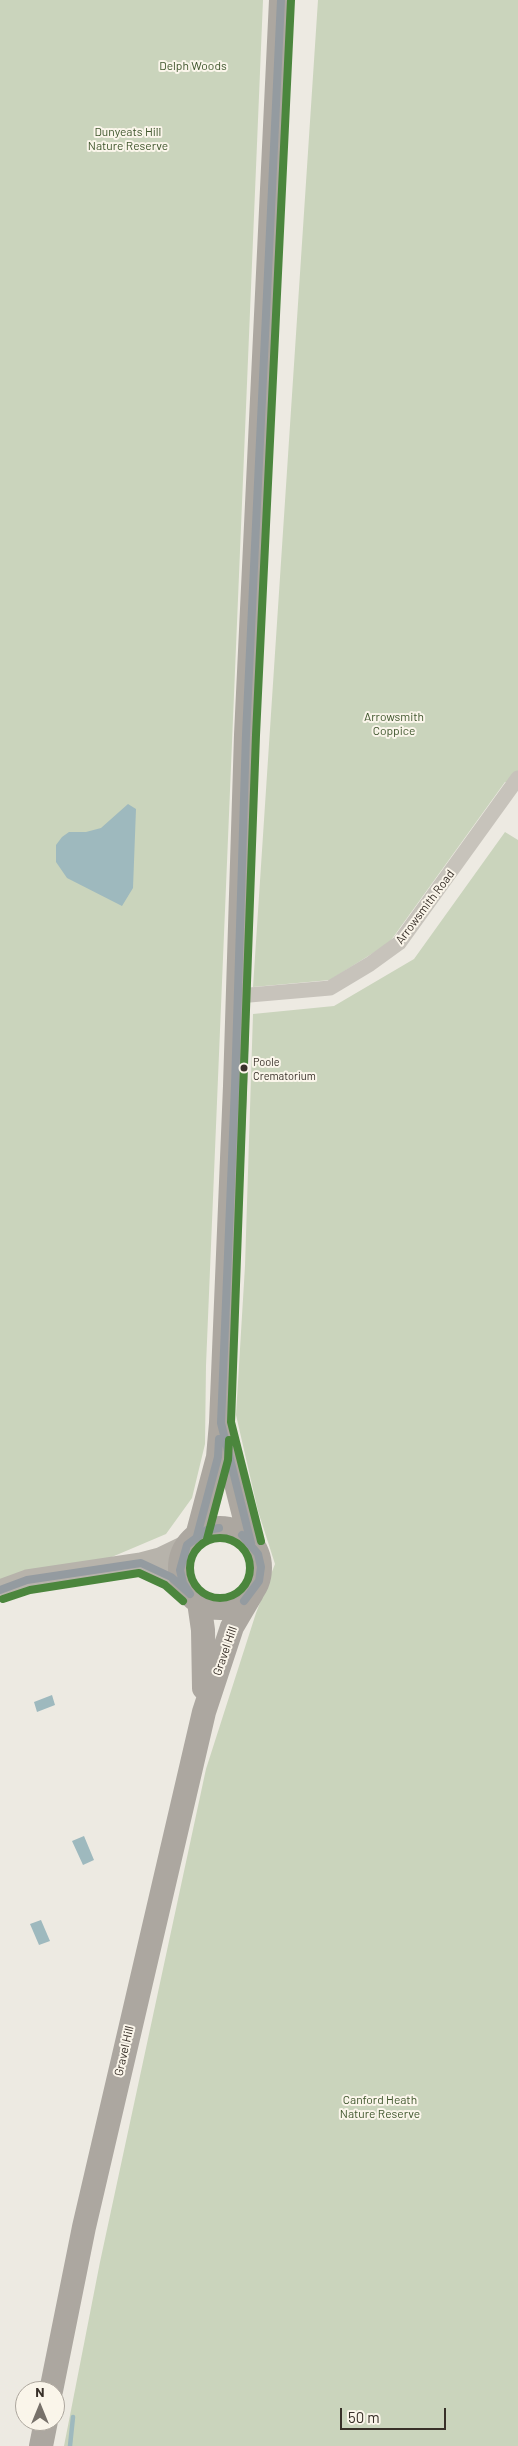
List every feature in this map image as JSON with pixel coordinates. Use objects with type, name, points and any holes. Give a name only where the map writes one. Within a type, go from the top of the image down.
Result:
[{"type":"main road","points":[[192,1540],[207,1530],[219,1528],[231,1530],[242,1535],[251,1543],[258,1554],[260,1568],[258,1581],[252,1593],[244,1601],[221,1608],[209,1607],[194,1598],[183,1583],[180,1570],[182,1557],[192,1540],[218,1457],[221,1422],[238,996],[246,725],[281,0]]},
{"type":"main road","points":[[221,1422],[251,1543]]},
{"type":"main road","name":"Gravel Hill","points":[[53,2381],[84,2227],[204,1712],[232,1627],[252,1593]]},
{"type":"main road","name":"Gravel Hill","points":[[194,1598],[205,1663],[204,1712]]},
{"type":"main road","points":[[41,2446],[44,2431]]},
{"type":"street","name":"Arrowsmith Road","points":[[238,996],[288,994],[330,988],[399,943],[518,778]]},
{"type":"street","points":[[0,1590],[36,1578],[141,1563],[160,1558],[192,1540]]},
{"type":"street","points":[[141,1563],[171,1577],[194,1598]]},
{"type":"green space","name":"Dunyeats Hill Nature Reserve","points":[[0,0],[263,0],[206,1365],[205,1444],[192,1498],[166,1534],[100,1562],[0,1582]]},
{"type":"green space","name":"Arrowsmith Coppice","points":[[318,0],[518,0],[518,782],[505,782],[389,943],[330,980],[253,987]]},
{"type":"green space","name":"Canford Heath Nature Reserve","points":[[505,832],[518,840],[518,2446],[64,2446],[100,2262],[206,1769],[256,1613],[275,1564],[258,1511],[236,1415],[245,1266],[253,1014],[334,1006],[414,959]]},
{"type":"water","points":[[128,804],[136,809],[133,888],[122,906],[67,878],[56,862],[56,845],[69,832],[86,832],[101,828]]},
{"type":"water","points":[[52,1695],[55,1705],[37,1712],[34,1702]]},
{"type":"water","points":[[84,1836],[94,1860],[83,1865],[72,1841]]},
{"type":"water","points":[[41,1920],[50,1941],[39,1945],[30,1924]]},
{"type":"waterway","points":[[70,2446],[73,2417]]},
{"type":"transit line","points":[[251,1543],[221,1423],[235,1086],[246,735],[281,0]]},
{"type":"transit line","points":[[261,1541],[231,1422],[256,735],[291,0]]},
{"type":"transit line","points":[[197,1536],[218,1457],[219,1439]]},
{"type":"transit line","points":[[207,1539],[228,1460],[229,1440]]},
{"type":"transit line","points":[[190,1594],[183,1583],[180,1570],[187,1545],[207,1530],[219,1528]]},
{"type":"transit line","points":[[242,1535],[258,1554],[261,1567],[259,1581],[244,1601]]},
{"type":"transit line","points":[[220,1538],[236,1543],[241,1547],[245,1552],[250,1568],[245,1584],[241,1589],[236,1593],[220,1598],[204,1593],[199,1589],[195,1584],[190,1568],[195,1552],[199,1547],[204,1543],[220,1538]]},
{"type":"transit line","points":[[0,1590],[27,1580],[141,1563],[171,1577],[190,1594]]},
{"type":"transit line","points":[[3,1599],[30,1590],[139,1573],[165,1585],[183,1601]]},
{"type":"place","name":"Poole Crematorium","points":[[244,1068]]},
{"type":"park label","name":"Delph Woods","points":[[193,66]]}]
